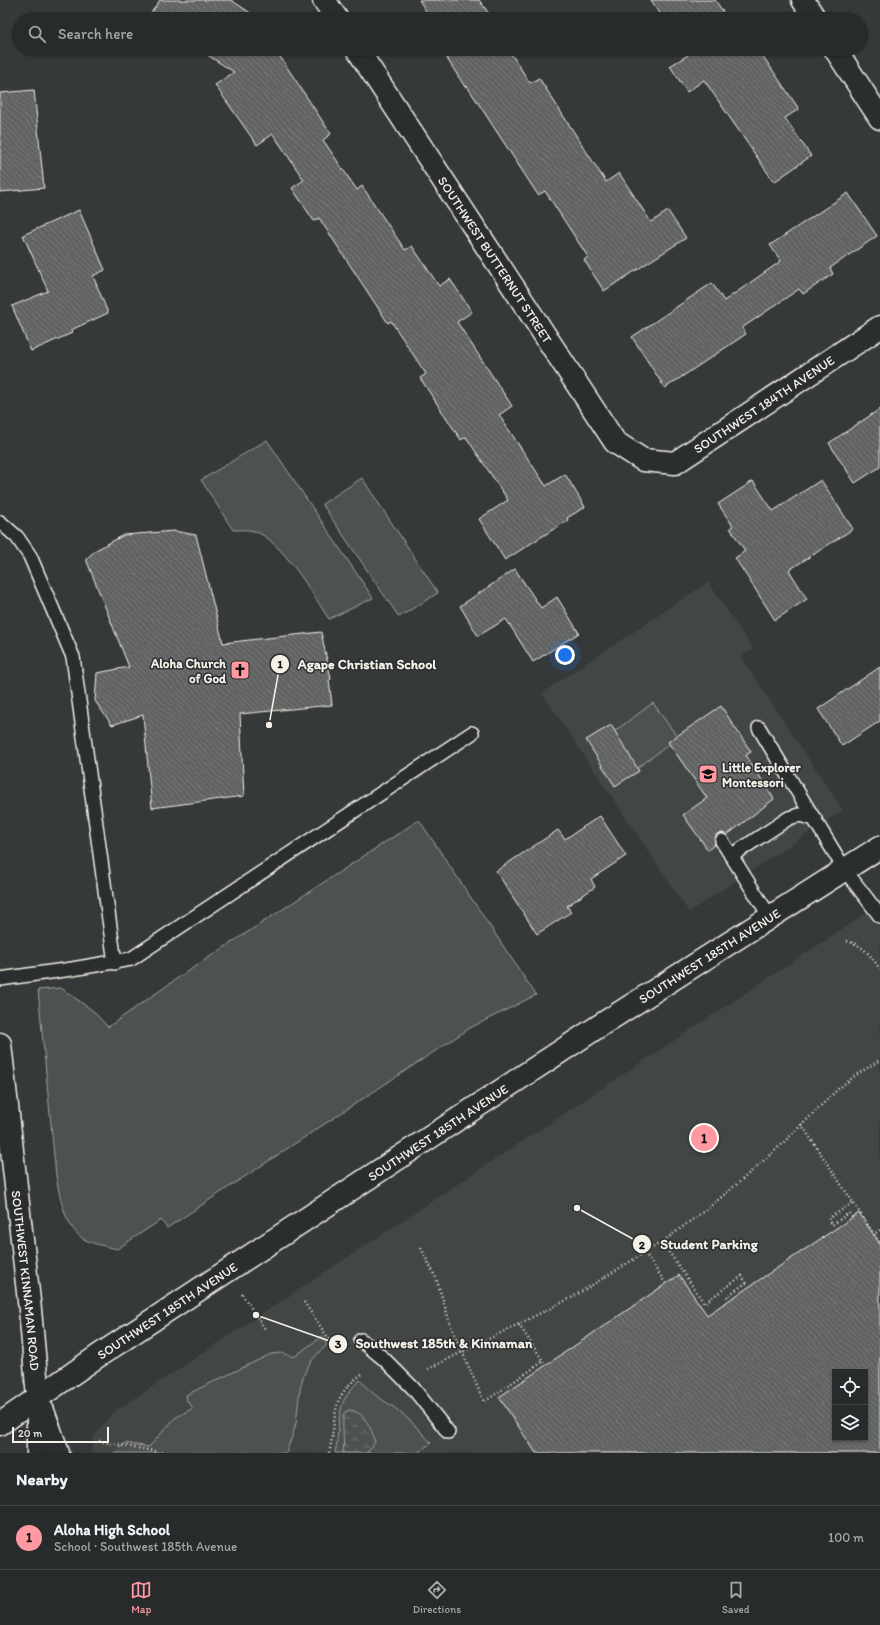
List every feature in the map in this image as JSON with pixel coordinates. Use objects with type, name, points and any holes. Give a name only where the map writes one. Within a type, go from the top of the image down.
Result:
[{"type":"main road","points":[[324,0],[332,12]]},
{"type":"main road","points":[[802,0],[810,12]]},
{"type":"main road","name":"SOUTHWEST BUTTERNUT STREET","points":[[362,56],[615,442],[643,460]]},
{"type":"main road","points":[[840,56],[880,118]]},
{"type":"main road","name":"SOUTHWEST 184TH AVENUE","points":[[643,460],[675,463],[880,327]]},
{"type":"main road","name":"SOUTHWEST 185TH AVENUE","points":[[0,1424],[104,1352],[602,1024],[880,847]]},
{"type":"main road","name":"SOUTHWEST KINNAMAN ROAD","points":[[0,1044],[5,1132],[38,1397],[38,1453]]},
{"type":"main road","name":"SOUTHWEST KINNAMAN ROAD","points":[[38,1397],[58,1453]]},
{"type":"lane","points":[[0,522],[17,537],[30,556],[73,657],[115,963]]},
{"type":"lane","points":[[759,728],[846,870],[880,916]]},
{"type":"lane","points":[[0,979],[115,963],[131,959],[472,733]]},
{"type":"lane","points":[[731,856],[789,818],[799,815],[815,819]]},
{"type":"lane","points":[[722,841],[770,917]]},
{"type":"lane","points":[[361,1340],[407,1382],[448,1432]]},
{"type":"path","points":[[847,941],[868,952],[880,969]]},
{"type":"path","points":[[407,1382],[433,1366],[519,1325],[571,1298],[662,1242],[722,1197],[782,1144],[838,1089],[856,1075],[880,1060]]},
{"type":"path","points":[[801,1124],[880,1243]]},
{"type":"path","points":[[852,1217],[849,1213],[832,1225],[829,1218],[853,1203]]},
{"type":"path","points":[[874,1234],[880,1230]]},
{"type":"path","points":[[662,1242],[704,1303],[742,1276],[746,1283],[727,1296],[729,1300]]},
{"type":"path","points":[[421,1248],[436,1278],[462,1353],[484,1402],[544,1361]]},
{"type":"path","points":[[645,1253],[666,1284]]},
{"type":"path","points":[[227,1271],[265,1329]]},
{"type":"path","points":[[304,1302],[340,1356]]},
{"type":"path","points":[[519,1325],[546,1365]]},
{"type":"path","points":[[329,1453],[336,1406],[340,1395],[356,1377],[384,1360]]},
{"type":"path","points":[[99,1441],[165,1453]]},
{"type":"shaded area","name":"Little Explorer Montessori","points":[[708,582],[753,649],[741,657],[843,810],[689,912],[542,693]]},
{"type":"shaded area","points":[[880,904],[880,1453],[91,1453],[93,1438],[114,1412]]},
{"type":"green space","points":[[267,440],[373,598],[329,619],[296,569],[275,545],[264,536],[254,531],[233,530],[201,480]]},
{"type":"green space","points":[[362,478],[438,593],[399,617],[322,504]]},
{"type":"green space","points":[[653,703],[678,738],[637,768],[612,733]]},
{"type":"green space","points":[[419,820],[536,995],[470,1028],[167,1228],[161,1220],[117,1249],[82,1238],[67,1218],[61,1201],[56,1176],[38,990],[61,988],[92,1010],[108,1027],[182,975]]},
{"type":"green space","points":[[322,1336],[327,1345],[317,1354],[305,1372],[300,1389],[296,1423],[286,1453],[115,1453],[125,1443],[149,1447],[175,1418],[193,1408],[187,1401],[186,1395],[271,1354],[281,1353],[294,1357]]},
{"type":"green space","points":[[360,1380],[373,1393],[405,1416],[431,1443],[417,1453],[335,1453],[339,1419],[344,1400],[347,1394]]},
{"type":"green space","points":[[349,1410],[354,1411],[363,1417],[372,1432],[375,1442],[367,1453],[343,1453],[343,1418],[344,1413]]},
{"type":"building","points":[[160,0],[231,0],[249,12],[152,12]]},
{"type":"building","points":[[419,0],[479,0],[488,12],[427,12]]},
{"type":"building","points":[[651,0],[715,0],[723,12],[659,12]]},
{"type":"building","points":[[209,56],[280,56],[331,134],[323,140],[357,190],[362,186],[405,250],[412,246],[439,286],[450,279],[472,312],[457,322],[512,406],[499,415],[546,486],[565,474],[585,507],[567,518],[568,520],[505,560],[479,519],[508,500],[466,437],[461,440],[420,378],[426,374],[391,321],[388,323],[319,218],[314,221],[292,188],[304,180],[273,134],[257,145],[215,85],[234,72]]},
{"type":"building","points":[[445,56],[513,56],[530,83],[539,78],[606,182],[619,173],[651,222],[668,211],[686,238],[604,291],[584,260],[588,257],[545,191],[538,195],[467,86],[465,87]]},
{"type":"building","points":[[686,56],[763,56],[799,109],[785,118],[811,156],[774,182],[704,80],[687,92],[670,66]]},
{"type":"building","points":[[34,90],[44,188],[0,192],[0,93]]},
{"type":"building","points":[[848,193],[877,236],[830,268],[833,274],[803,294],[799,289],[742,328],[746,334],[665,388],[632,337],[712,283],[724,301],[781,261],[770,245]]},
{"type":"building","points":[[79,210],[105,270],[93,276],[108,313],[71,330],[72,333],[31,351],[12,306],[48,291],[23,235]]},
{"type":"building","points":[[880,409],[880,467],[855,483],[829,443]]},
{"type":"building","points":[[821,480],[853,529],[789,570],[807,599],[775,620],[735,558],[745,551],[730,528],[733,526],[718,504],[753,481],[773,511]]},
{"type":"building","name":"Aloha Church of God","points":[[174,531],[196,535],[223,643],[321,632],[331,679],[329,680],[332,705],[240,714],[244,796],[152,808],[143,715],[112,725],[95,701],[97,673],[129,667],[86,559],[96,550],[124,535]]},
{"type":"building","points":[[515,569],[541,608],[557,597],[579,633],[533,662],[506,619],[478,636],[460,606]]},
{"type":"building","points":[[880,667],[880,721],[842,746],[818,709]]},
{"type":"building","points":[[721,706],[751,752],[746,755],[774,799],[727,835],[722,833],[717,834],[715,844],[708,850],[683,815],[707,798],[668,742]]},
{"type":"building","points":[[611,725],[639,771],[615,786],[586,740]]},
{"type":"building","points":[[600,816],[626,856],[591,879],[595,887],[567,906],[571,912],[537,934],[496,871],[558,830],[565,839]]},
{"type":"building","points":[[859,1213],[880,1244],[880,1453],[536,1453],[499,1397],[679,1275],[707,1315]]},
{"type":"place","name":"Aloha Church of God","points":[[240,670]]},
{"type":"place","name":"Agape Christian School","points":[[269,725]]},
{"type":"place","name":"Little Explorer Montessori","points":[[708,774]]},
{"type":"place","name":"Aloha High School","points":[[704,1138]]},
{"type":"place","name":"Student Parking","points":[[577,1208]]},
{"type":"place","name":"Southwest 185th & Kinnaman","points":[[256,1315]]}]
